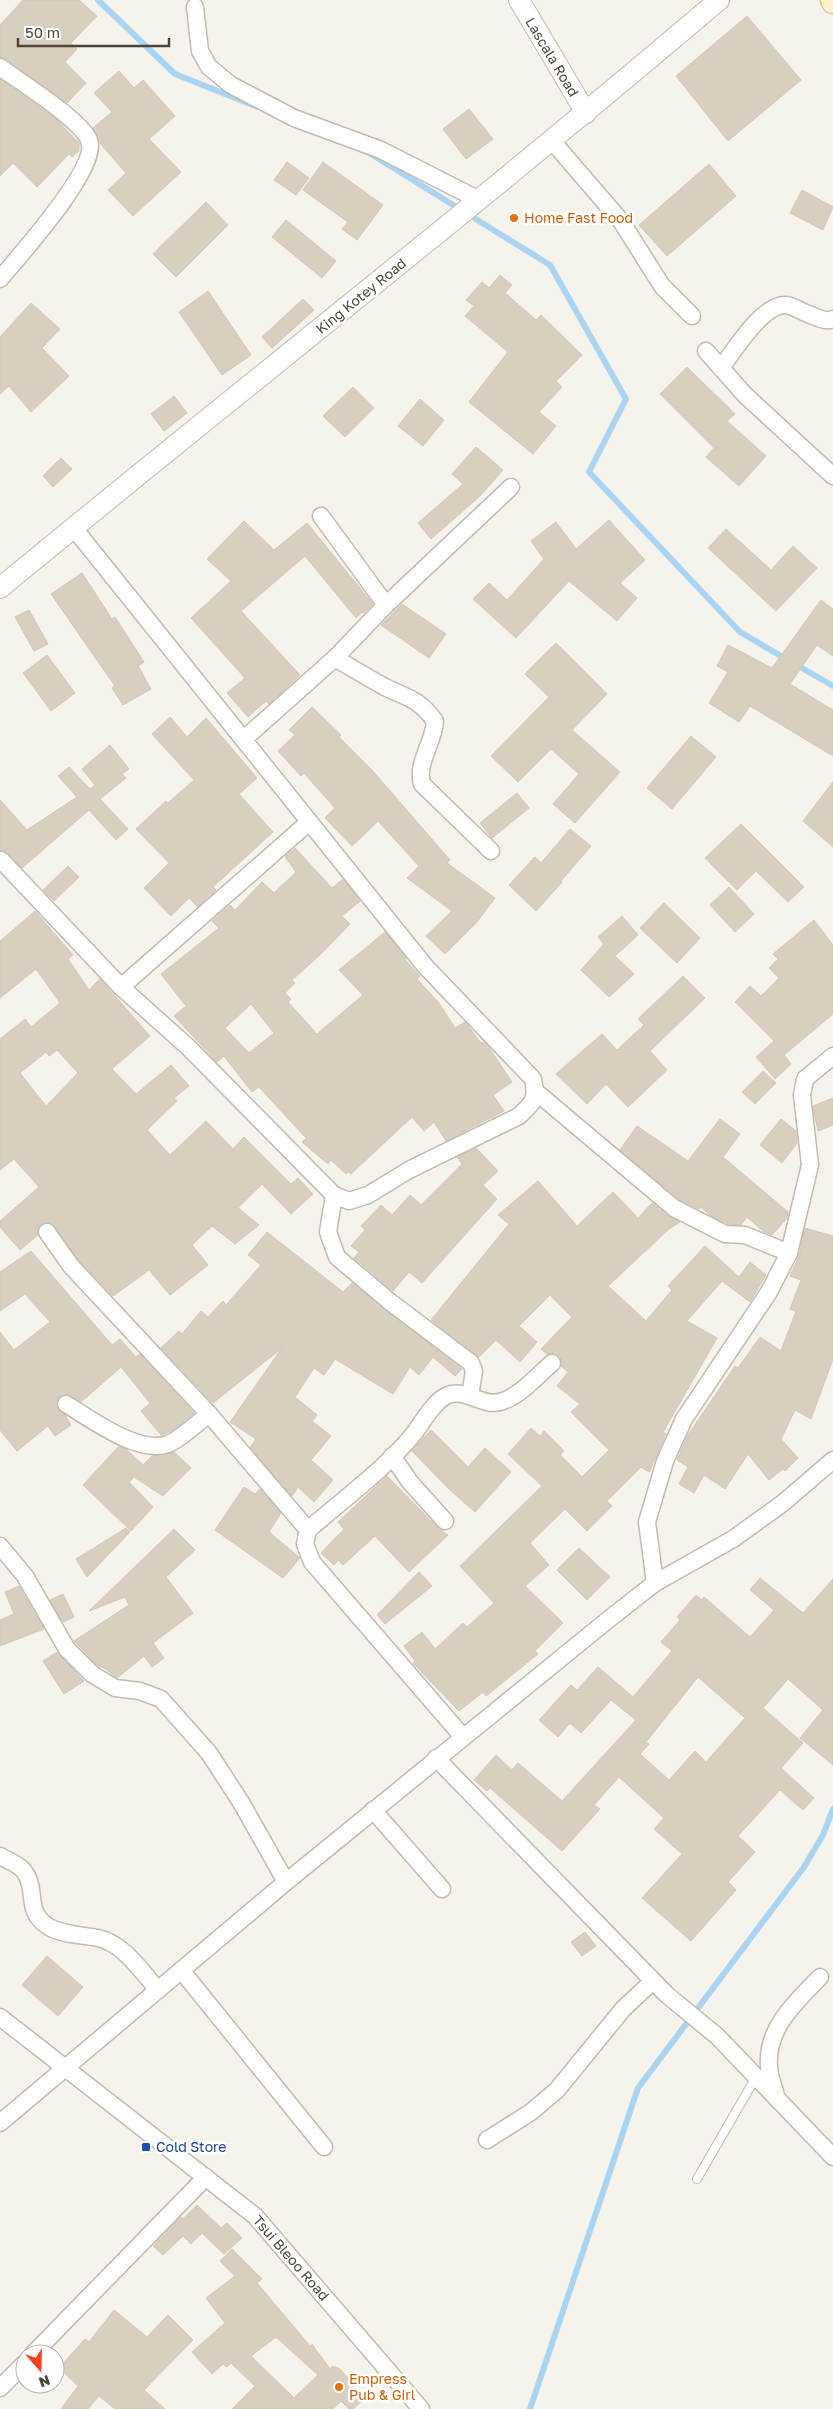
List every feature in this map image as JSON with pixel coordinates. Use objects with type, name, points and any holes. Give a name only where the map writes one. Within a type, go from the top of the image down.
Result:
[{"type":"street","name":"Lascala Road","points":[[518,0],[586,113]]},
{"type":"street","name":"King Kotey Road","points":[[0,588],[427,244],[719,0]]},
{"type":"street","points":[[195,7],[200,51],[208,67],[231,85],[294,118],[381,150],[474,204]]},
{"type":"street","points":[[0,67],[79,126],[89,140],[90,156],[74,188],[0,279]]},
{"type":"street","points":[[552,141],[620,221],[662,286],[692,316]]},
{"type":"street","points":[[721,368],[760,316],[776,307],[786,305],[822,319],[829,321],[833,319]]},
{"type":"street","points":[[706,351],[745,395],[833,475]]},
{"type":"street","points":[[244,739],[335,658],[386,605],[511,487]]},
{"type":"street","points":[[321,516],[386,605]]},
{"type":"street","points":[[1,860],[121,987],[188,1047],[334,1195],[349,1201],[368,1196],[409,1170],[519,1116],[533,1103],[535,1091],[532,1079],[425,966],[74,527]]},
{"type":"street","points":[[335,658],[386,688],[416,700],[427,710],[435,721],[434,736],[426,750],[420,775],[422,784],[491,851]]},
{"type":"street","points":[[121,987],[309,822]]},
{"type":"street","points":[[655,1584],[647,1522],[665,1460],[684,1419],[769,1292],[789,1253],[810,1165],[802,1095],[806,1079],[833,1056]]},
{"type":"street","points":[[535,1091],[674,1208],[725,1234],[745,1235],[789,1253]]},
{"type":"street","points":[[334,1195],[328,1232],[336,1257],[389,1301],[471,1363],[474,1371],[470,1396]]},
{"type":"street","points":[[47,1232],[71,1266],[209,1414],[308,1530]]},
{"type":"street","points":[[463,1737],[312,1562],[305,1544],[308,1530],[405,1445],[435,1406],[447,1396],[460,1393],[499,1403],[513,1396],[552,1363]]},
{"type":"street","points":[[66,1404],[128,1440],[156,1447],[169,1444],[209,1414]]},
{"type":"street","points":[[392,1456],[410,1482],[445,1521]]},
{"type":"street","points":[[0,2124],[181,1970],[436,1758],[655,1584],[733,1539],[789,1498],[833,1460]]},
{"type":"street","points":[[0,1546],[25,1576],[68,1649],[92,1674],[114,1688],[140,1691],[161,1699],[209,1753],[242,1804],[286,1882]]},
{"type":"street","points":[[436,1758],[653,1981],[717,2036],[833,2157]]},
{"type":"street","points":[[373,1810],[442,1889]]},
{"type":"street","points":[[0,1856],[22,1868],[32,1889],[32,1903],[37,1916],[50,1928],[110,1942],[122,1950],[158,1990]]},
{"type":"street","points":[[181,1970],[324,2147]]},
{"type":"street","points":[[776,2098],[769,2066],[772,2042],[781,2018],[820,1977]]},
{"type":"street","points":[[487,2140],[531,2112],[556,2090],[623,2010],[653,1981]]},
{"type":"street","name":"Tsui Bleoo Road","points":[[0,2017],[255,2216],[421,2409]]},
{"type":"street","points":[[43,2344],[206,2177]]},
{"type":"street","points":[[0,2388],[15,2373]]},
{"type":"lane","points":[[697,2179],[756,2077]]},
{"type":"building","points":[[23,0],[79,0],[97,16],[71,43],[77,49],[65,62],[86,83],[67,103],[6,59],[0,57],[0,25]]},
{"type":"building","points":[[747,16],[801,80],[728,141],[676,76]]},
{"type":"building","points":[[119,71],[134,88],[143,80],[175,116],[149,139],[181,172],[133,216],[108,190],[126,173],[99,142],[93,128],[112,112],[94,93]]},
{"type":"building","points":[[0,79],[56,119],[79,143],[79,151],[72,157],[69,154],[37,187],[13,163],[0,176]]},
{"type":"building","points":[[469,109],[493,139],[466,159],[443,129]]},
{"type":"building","points":[[287,162],[309,178],[296,195],[274,180]]},
{"type":"building","points":[[323,162],[383,205],[357,240],[342,229],[348,222],[303,190]]},
{"type":"building","points":[[709,164],[736,196],[667,256],[639,225]]},
{"type":"building","points":[[802,190],[833,207],[823,230],[790,213]]},
{"type":"building","points":[[206,202],[228,225],[176,277],[153,254]]},
{"type":"building","points":[[286,220],[336,261],[322,278],[272,237]]},
{"type":"building","points":[[500,275],[512,285],[505,293],[536,320],[541,315],[582,355],[556,381],[562,387],[539,412],[556,426],[533,454],[469,402],[508,352],[465,316],[474,306],[466,300],[482,282],[489,288]]},
{"type":"building","points":[[208,291],[251,355],[222,375],[179,312]]},
{"type":"building","points":[[303,299],[314,310],[272,348],[262,337]]},
{"type":"building","points":[[31,303],[60,329],[42,348],[69,376],[31,412],[9,386],[0,394],[0,337]]},
{"type":"building","points":[[687,367],[735,414],[727,421],[766,456],[739,486],[706,457],[714,448],[660,394]]},
{"type":"building","points":[[353,387],[374,408],[345,437],[323,416]]},
{"type":"building","points":[[174,396],[187,413],[164,431],[151,414]]},
{"type":"building","points":[[420,399],[444,420],[423,446],[398,426]]},
{"type":"building","points":[[476,447],[503,470],[480,496],[431,539],[418,523],[463,484],[452,474]]},
{"type":"building","points":[[61,458],[72,469],[53,487],[43,476]]},
{"type":"building","points":[[609,520],[645,560],[620,583],[637,598],[617,621],[569,581],[516,638],[473,599],[489,583],[507,600],[544,559],[531,541],[556,522],[576,549]]},
{"type":"building","points":[[244,521],[274,550],[307,523],[373,604],[356,618],[305,556],[241,611],[300,675],[269,704],[266,701],[248,717],[227,693],[245,678],[191,618],[231,581],[207,559]]},
{"type":"building","points":[[726,529],[771,570],[793,546],[817,568],[776,611],[708,548]]},
{"type":"building","points":[[82,573],[112,619],[115,617],[144,662],[138,666],[151,689],[123,705],[112,688],[115,686],[51,594]]},
{"type":"building","points":[[821,600],[833,609],[833,656],[817,645],[790,684],[833,710],[833,756],[750,706],[739,722],[709,703],[728,672],[717,666],[728,645],[772,668]]},
{"type":"building","points":[[402,604],[446,634],[429,658],[381,625]]},
{"type":"building","points":[[29,610],[48,644],[34,651],[15,617]]},
{"type":"building","points":[[556,643],[607,694],[572,730],[620,772],[575,823],[553,804],[579,774],[551,749],[518,782],[491,756],[549,697],[525,674]]},
{"type":"building","points":[[47,655],[75,693],[51,711],[23,673]]},
{"type":"building","points":[[312,707],[341,735],[339,737],[371,769],[450,860],[447,863],[495,898],[476,923],[445,954],[426,936],[452,911],[407,878],[419,866],[378,821],[352,846],[325,818],[335,808],[304,773],[301,776],[278,751],[295,735],[289,730]]},
{"type":"building","points":[[170,717],[187,737],[206,718],[257,778],[239,794],[273,832],[213,887],[216,890],[198,907],[189,898],[171,916],[144,888],[169,863],[136,829],[166,801],[168,803],[194,780],[152,734]]},
{"type":"building","points":[[691,736],[716,757],[672,809],[647,788]]},
{"type":"building","points":[[110,745],[129,769],[122,774],[126,778],[100,799],[128,829],[116,840],[89,810],[22,868],[8,853],[0,850],[0,800],[27,830],[77,797],[58,776],[69,767],[90,789],[95,785],[82,769]]},
{"type":"building","points":[[833,782],[833,847],[803,821]]},
{"type":"building","points":[[517,793],[529,808],[492,838],[480,823]]},
{"type":"building","points":[[741,824],[804,887],[788,902],[756,871],[737,890],[705,858]]},
{"type":"building","points":[[570,829],[591,846],[536,911],[509,885],[535,857],[541,863]]},
{"type":"building","points":[[295,848],[332,888],[343,879],[360,901],[342,916],[350,924],[292,980],[295,983],[285,993],[291,999],[288,1002],[317,1034],[363,995],[339,970],[385,932],[406,958],[405,960],[420,976],[417,979],[439,1003],[455,1028],[465,1022],[481,1043],[483,1042],[488,1046],[512,1082],[493,1095],[504,1111],[446,1141],[434,1122],[424,1131],[412,1117],[351,1174],[348,1172],[346,1174],[331,1160],[328,1164],[302,1142],[306,1138],[259,1087],[252,1092],[224,1056],[217,1062],[174,1016],[186,1006],[161,974],[219,928],[212,921],[230,905],[235,910],[262,882],[274,893],[296,872],[285,857]],"holes":[[[251,1004],[274,1033],[249,1053],[225,1028]]]},
{"type":"building","points":[[68,866],[79,877],[54,901],[43,890]]},
{"type":"building","points":[[729,887],[754,914],[735,932],[710,905]]},
{"type":"building","points":[[664,903],[700,938],[677,963],[640,928]]},
{"type":"building","points":[[35,911],[73,955],[68,959],[89,990],[100,979],[150,1036],[112,1069],[136,1094],[171,1065],[189,1086],[174,1098],[177,1101],[147,1130],[170,1155],[206,1121],[233,1149],[244,1137],[291,1184],[298,1178],[313,1194],[291,1214],[262,1184],[238,1208],[259,1225],[235,1244],[212,1226],[192,1245],[208,1265],[170,1295],[149,1270],[113,1296],[79,1260],[51,1223],[41,1224],[38,1228],[38,1235],[20,1250],[0,1227],[0,1221],[39,1187],[14,1159],[0,1170],[0,1039],[25,1019],[31,1027],[60,1003],[36,969],[0,998],[0,941]],"holes":[[[57,1050],[78,1073],[46,1106],[20,1073],[46,1052],[49,1056]]]},
{"type":"building","points":[[622,916],[638,935],[615,956],[634,974],[609,997],[581,970],[604,944],[598,937]]},
{"type":"building","points":[[814,920],[833,945],[833,1014],[784,1055],[791,1064],[775,1079],[756,1057],[774,1041],[735,1002],[750,986],[761,996],[779,978],[769,968],[778,959],[773,954]]},
{"type":"building","points":[[683,976],[705,998],[650,1051],[667,1070],[628,1107],[606,1084],[587,1104],[556,1074],[602,1034],[617,1050],[644,1025],[638,1019]]},
{"type":"building","points":[[763,1071],[776,1083],[755,1104],[742,1092]]},
{"type":"building","points":[[833,1098],[833,1125],[818,1131],[813,1106]]},
{"type":"building","points":[[720,1119],[740,1134],[723,1157],[788,1212],[787,1218],[772,1235],[764,1232],[747,1217],[741,1225],[728,1224],[711,1216],[701,1207],[699,1209],[680,1200],[620,1150],[637,1126],[688,1161]]},
{"type":"building","points":[[781,1119],[796,1131],[797,1143],[782,1163],[760,1145]]},
{"type":"building","points":[[476,1148],[498,1171],[483,1185],[497,1199],[422,1283],[409,1272],[393,1291],[354,1258],[359,1252],[351,1246],[365,1230],[361,1226],[381,1205],[392,1215],[410,1195],[421,1205],[462,1164],[457,1157]]},
{"type":"building","points":[[538,1181],[577,1226],[613,1192],[638,1218],[652,1203],[668,1216],[680,1222],[669,1229],[608,1286],[646,1321],[672,1290],[668,1286],[705,1246],[739,1277],[750,1262],[766,1275],[750,1302],[722,1281],[687,1321],[717,1338],[663,1432],[666,1434],[649,1472],[641,1467],[607,1501],[612,1506],[587,1531],[565,1509],[530,1543],[549,1565],[525,1586],[563,1623],[535,1651],[538,1654],[486,1696],[483,1692],[459,1711],[413,1663],[415,1661],[404,1646],[422,1632],[435,1649],[463,1623],[467,1627],[494,1603],[460,1566],[542,1486],[508,1454],[531,1428],[540,1436],[544,1431],[564,1451],[560,1455],[582,1477],[609,1450],[571,1412],[580,1404],[557,1386],[568,1372],[561,1366],[560,1357],[555,1353],[547,1354],[541,1349],[572,1317],[550,1295],[519,1326],[537,1342],[520,1362],[496,1340],[479,1357],[431,1320],[509,1224],[498,1215]]},
{"type":"building","points":[[805,1228],[833,1236],[833,1359],[811,1419],[795,1410],[781,1439],[798,1458],[785,1471],[783,1469],[769,1480],[748,1454],[725,1489],[704,1475],[694,1493],[679,1484],[688,1467],[677,1460],[688,1435],[735,1366],[738,1368],[760,1337],[781,1351],[796,1311],[790,1309],[801,1280],[790,1276],[799,1256]]},
{"type":"building","points":[[267,1232],[343,1292],[352,1283],[462,1369],[455,1376],[433,1357],[419,1375],[410,1367],[393,1394],[335,1359],[324,1375],[314,1368],[295,1397],[317,1415],[312,1421],[331,1436],[311,1460],[333,1480],[314,1502],[298,1487],[292,1496],[250,1447],[256,1439],[230,1422],[282,1348],[213,1403],[161,1348],[179,1331],[182,1334],[201,1311],[208,1317],[223,1301],[226,1305],[261,1265],[248,1255]]},
{"type":"building","points":[[31,1251],[112,1345],[120,1339],[136,1357],[140,1354],[194,1413],[173,1430],[161,1435],[141,1411],[150,1403],[121,1367],[81,1402],[71,1395],[61,1395],[57,1399],[57,1408],[65,1415],[71,1425],[55,1436],[48,1426],[17,1451],[0,1430],[0,1332],[14,1350],[50,1322],[25,1294],[0,1311],[0,1272]]},
{"type":"building","points":[[431,1430],[468,1467],[485,1448],[511,1472],[475,1512],[449,1489],[412,1451]]},
{"type":"building","points":[[119,1446],[126,1449],[143,1465],[152,1456],[174,1452],[191,1468],[163,1496],[134,1477],[129,1482],[153,1507],[131,1531],[83,1485]]},
{"type":"building","points":[[387,1476],[438,1528],[448,1535],[409,1572],[375,1536],[343,1565],[338,1560],[334,1565],[321,1553],[344,1529],[338,1522]]},
{"type":"building","points":[[244,1487],[255,1494],[260,1489],[281,1513],[269,1532],[300,1558],[283,1578],[215,1530]]},
{"type":"building","points":[[126,1528],[130,1532],[87,1577],[76,1559]]},
{"type":"building","points":[[174,1529],[195,1550],[166,1577],[193,1613],[153,1643],[164,1658],[152,1667],[144,1656],[117,1678],[104,1668],[98,1666],[74,1641],[129,1605],[125,1597],[89,1611]]},
{"type":"building","points":[[579,1548],[610,1577],[587,1600],[557,1570]]},
{"type":"building","points":[[419,1572],[432,1586],[385,1624],[377,1615]]},
{"type":"building","points":[[760,1578],[803,1613],[833,1579],[833,1765],[800,1738],[823,1710],[788,1679],[763,1708],[803,1743],[781,1768],[814,1798],[803,1810],[780,1790],[738,1836],[755,1852],[728,1882],[736,1890],[691,1941],[642,1898],[682,1854],[654,1829],[664,1818],[619,1777],[594,1805],[600,1809],[562,1851],[490,1788],[487,1791],[474,1780],[496,1755],[512,1770],[518,1763],[562,1801],[636,1720],[611,1700],[581,1733],[570,1723],[558,1737],[539,1720],[571,1685],[577,1690],[598,1667],[633,1697],[672,1651],[661,1642],[680,1620],[677,1617],[696,1595],[702,1600],[704,1597],[750,1637],[774,1610],[750,1590]],"holes":[[[698,1677],[745,1718],[706,1762],[695,1751],[669,1780],[640,1754],[649,1744],[646,1742]]]},
{"type":"building","points":[[19,1586],[44,1629],[0,1646],[0,1620],[14,1614],[5,1592]]},
{"type":"building","points":[[63,1594],[74,1617],[63,1622],[50,1600]]},
{"type":"building","points":[[57,1652],[84,1681],[64,1694],[43,1661]]},
{"type":"building","points":[[585,1932],[596,1946],[582,1956],[571,1942]]},
{"type":"building","points":[[47,1956],[83,1987],[58,2016],[22,1985]]},
{"type":"building","points":[[197,2205],[221,2228],[227,2223],[242,2238],[224,2254],[202,2233],[191,2244],[183,2236],[163,2255],[153,2246],[181,2217],[183,2219]]},
{"type":"building","points":[[232,2249],[262,2279],[257,2283],[310,2346],[312,2344],[330,2369],[333,2366],[340,2369],[355,2386],[352,2389],[362,2401],[353,2409],[349,2409],[341,2401],[333,2409],[232,2409],[255,2386],[231,2363],[227,2367],[223,2364],[212,2374],[192,2352],[225,2323],[206,2298],[235,2276],[220,2261]],"holes":[[[276,2337],[318,2375],[294,2398],[251,2356]]]},
{"type":"building","points":[[114,2310],[147,2337],[168,2315],[193,2340],[144,2390],[165,2409],[115,2409],[99,2396],[88,2409],[61,2409],[78,2386],[65,2374],[65,2361],[85,2339],[89,2342]]},
{"type":"waterway","points":[[98,0],[175,74],[258,107]]},
{"type":"waterway","points":[[371,154],[550,265],[626,399],[589,472],[740,632],[786,659]]},
{"type":"waterway","points":[[795,664],[833,686]]},
{"type":"waterway","points":[[530,2409],[638,2088],[804,1867],[823,1835],[833,1809]]},
{"type":"place","name":"Home Fast Food","points":[[514,218]]},
{"type":"place","name":"Cold Store","points":[[146,2147]]},
{"type":"place","name":"Empress Pub & Girl","points":[[339,2387]]}]
